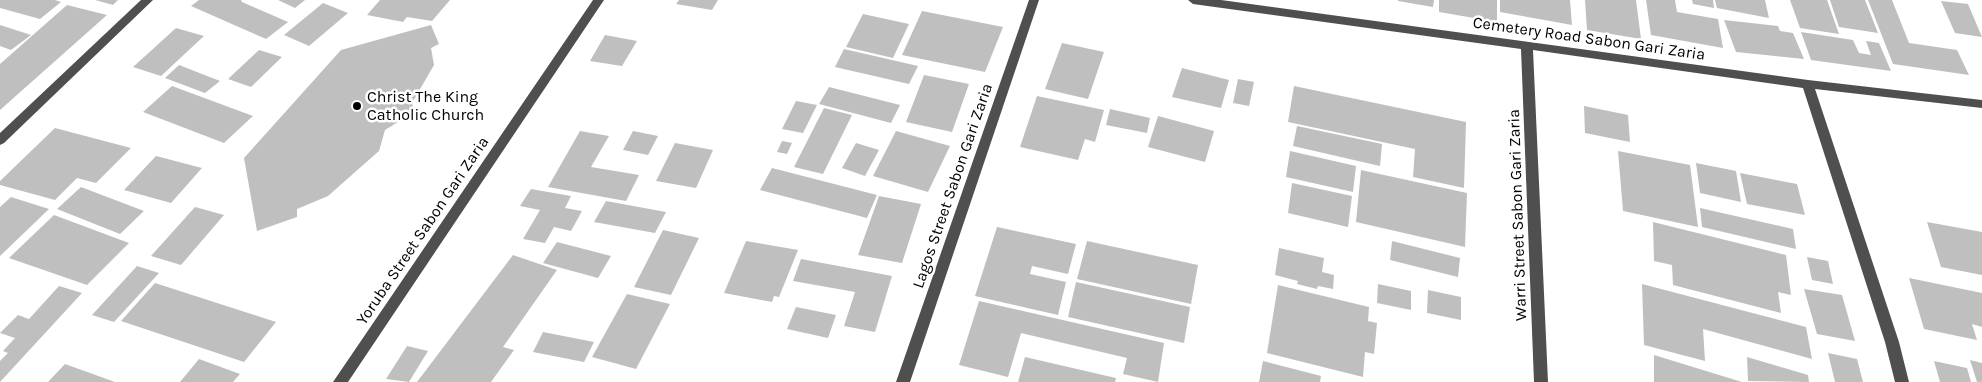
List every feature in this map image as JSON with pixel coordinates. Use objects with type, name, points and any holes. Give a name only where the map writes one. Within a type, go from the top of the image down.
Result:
[{"type":"street","points":[[0,140],[148,0]]},
{"type":"street","name":"Yoruba Street Sabon Gari Zaria","points":[[340,382],[600,0]]},
{"type":"street","name":"Lagos Street Sabon Gari Zaria","points":[[903,382],[1034,0]]},
{"type":"street","name":"Cemetery Road Sabon Gari Zaria","points":[[1193,0],[1527,47],[1808,84],[1982,104]]},
{"type":"street","name":"Warri Street Sabon Gari Zaria","points":[[1527,47],[1541,382]]},
{"type":"street","points":[[1808,84],[1889,332],[1902,382]]},
{"type":"building","points":[[0,0],[55,0],[61,2],[40,19],[0,8]]},
{"type":"building","points":[[95,0],[118,0],[113,5]]},
{"type":"building","points":[[199,0],[241,0],[288,22],[266,39],[191,6]]},
{"type":"building","points":[[278,0],[305,0],[295,8]]},
{"type":"building","points":[[380,0],[450,0],[432,21],[407,17],[403,22],[367,15]]},
{"type":"building","points":[[679,0],[718,0],[712,10],[676,4]]},
{"type":"building","points":[[1398,0],[1434,0],[1433,7]]},
{"type":"building","points":[[1439,0],[1497,0],[1497,22],[1439,12]]},
{"type":"building","points":[[1500,0],[1570,0],[1572,25],[1500,12]]},
{"type":"building","points":[[1585,0],[1636,0],[1641,39],[1587,30]]},
{"type":"building","points":[[1646,0],[1675,0],[1677,12],[1718,19],[1723,48],[1651,35]]},
{"type":"building","points":[[1692,0],[1713,0],[1714,8],[1693,4]]},
{"type":"building","points":[[1715,0],[1765,0],[1769,18],[1717,8]]},
{"type":"building","points":[[1790,0],[1827,0],[1839,34],[1800,28]]},
{"type":"building","points":[[1830,0],[1865,0],[1878,33],[1839,27]]},
{"type":"building","points":[[1868,0],[1892,0],[1909,43],[1957,50],[1969,75],[1893,64]]},
{"type":"building","points":[[1941,1],[1968,4],[1982,37],[1955,33]]},
{"type":"building","points":[[323,3],[348,13],[309,46],[284,35]]},
{"type":"building","points":[[67,5],[107,15],[0,110],[0,64]]},
{"type":"building","points":[[922,11],[1003,27],[985,72],[902,55]]},
{"type":"building","points":[[863,14],[909,24],[893,58],[846,47]]},
{"type":"building","points":[[1724,20],[1778,26],[1780,31],[1793,33],[1804,59],[1736,52]]},
{"type":"building","points":[[0,25],[31,35],[11,50],[0,46]]},
{"type":"building","points":[[431,25],[439,44],[431,48],[434,65],[412,103],[414,112],[385,130],[379,151],[328,196],[297,209],[297,217],[257,231],[244,158],[341,50]]},
{"type":"building","points":[[176,28],[204,36],[161,76],[133,67]]},
{"type":"building","points":[[1801,32],[1853,40],[1859,53],[1871,55],[1866,41],[1879,43],[1891,71],[1811,60]]},
{"type":"building","points":[[605,35],[637,41],[622,66],[590,61]]},
{"type":"building","points":[[1062,43],[1104,52],[1088,99],[1045,89]]},
{"type":"building","points":[[844,49],[918,66],[909,84],[835,67]]},
{"type":"building","points":[[259,50],[282,57],[251,87],[228,79]]},
{"type":"building","points":[[179,65],[220,81],[205,93],[165,78]]},
{"type":"building","points":[[1182,68],[1229,80],[1221,108],[1172,97]]},
{"type":"building","points":[[924,75],[969,84],[952,132],[906,122]]},
{"type":"building","points":[[1238,79],[1254,82],[1249,106],[1233,103]]},
{"type":"building","points":[[172,86],[253,116],[224,143],[143,112]]},
{"type":"building","points":[[1294,86],[1466,122],[1464,188],[1413,177],[1415,149],[1288,122]]},
{"type":"building","points":[[829,87],[900,105],[891,123],[819,104]]},
{"type":"building","points":[[1037,96],[1104,110],[1095,142],[1085,139],[1078,160],[1020,147]]},
{"type":"building","points":[[796,101],[817,105],[803,133],[782,129]]},
{"type":"building","points":[[1584,106],[1628,115],[1630,142],[1585,133]]},
{"type":"building","points":[[824,108],[852,115],[823,174],[794,167]]},
{"type":"building","points":[[1110,109],[1150,118],[1147,133],[1106,125]]},
{"type":"building","points":[[1158,116],[1214,131],[1205,162],[1148,147]]},
{"type":"building","points":[[1297,126],[1382,144],[1380,166],[1293,146]]},
{"type":"building","points":[[55,128],[131,148],[96,183],[77,178],[55,200],[0,185],[0,181]]},
{"type":"building","points":[[580,131],[609,136],[591,167],[639,175],[626,201],[548,187]]},
{"type":"building","points":[[633,131],[658,136],[648,155],[623,150]]},
{"type":"building","points":[[896,131],[950,146],[928,192],[873,176]]},
{"type":"building","points":[[782,141],[792,143],[787,154],[777,152]]},
{"type":"building","points":[[675,143],[713,150],[696,188],[656,181]]},
{"type":"building","points":[[856,143],[879,150],[865,176],[842,168]]},
{"type":"building","points":[[1290,151],[1356,166],[1353,192],[1286,177]]},
{"type":"building","points":[[1618,151],[1690,165],[1698,227],[1623,211]]},
{"type":"building","points":[[156,156],[202,168],[171,203],[124,190]]},
{"type":"building","points":[[1696,163],[1736,171],[1741,202],[1700,193]]},
{"type":"building","points":[[772,168],[877,195],[867,218],[760,190]]},
{"type":"building","points":[[1361,170],[1467,193],[1465,247],[1356,222]]},
{"type":"building","points":[[1740,173],[1797,184],[1805,215],[1747,204]]},
{"type":"building","points":[[1292,183],[1352,196],[1348,227],[1288,213]]},
{"type":"building","points":[[81,187],[144,211],[120,234],[57,209]]},
{"type":"building","points":[[531,189],[571,196],[565,208],[582,211],[571,231],[554,227],[545,243],[523,239],[540,210],[520,206]]},
{"type":"building","points":[[879,196],[921,204],[902,263],[858,255]]},
{"type":"building","points":[[11,197],[49,209],[0,256],[0,207]]},
{"type":"building","points":[[606,201],[666,212],[655,233],[594,222]]},
{"type":"building","points":[[195,207],[224,215],[181,265],[151,256]]},
{"type":"building","points":[[1700,208],[1793,229],[1796,249],[1702,227]]},
{"type":"building","points":[[54,215],[129,243],[87,285],[9,258]]},
{"type":"building","points":[[1653,222],[1786,255],[1791,295],[1778,292],[1781,313],[1673,285],[1672,265],[1654,261]]},
{"type":"building","points":[[1927,222],[1982,232],[1982,275],[1941,267]]},
{"type":"building","points":[[997,227],[1076,244],[1068,274],[1032,266],[1030,274],[1066,282],[1058,315],[975,296]]},
{"type":"building","points":[[663,230],[699,238],[671,295],[634,287]]},
{"type":"building","points":[[746,241],[798,250],[779,297],[774,296],[772,302],[724,293]]},
{"type":"building","points":[[1087,241],[1198,265],[1191,304],[1077,279]]},
{"type":"building","points":[[1392,241],[1460,258],[1458,277],[1390,260]]},
{"type":"building","points":[[557,242],[611,256],[598,278],[543,263]]},
{"type":"building","points":[[1279,248],[1324,258],[1322,272],[1334,275],[1333,289],[1318,286],[1317,289],[1297,284],[1298,281],[1275,275]]},
{"type":"building","points":[[513,255],[557,270],[503,347],[514,350],[491,382],[417,382]]},
{"type":"building","points":[[1807,257],[1828,261],[1833,284],[1812,280]]},
{"type":"building","points":[[801,259],[892,276],[875,332],[844,326],[855,292],[793,281]]},
{"type":"building","points":[[137,266],[159,273],[114,322],[92,315]]},
{"type":"building","points":[[1909,278],[1982,293],[1982,327],[1972,324],[1977,340],[1924,329]]},
{"type":"building","points":[[1076,282],[1190,307],[1184,343],[1068,317]]},
{"type":"building","points":[[155,283],[276,322],[244,362],[121,321]]},
{"type":"building","points":[[1378,284],[1411,291],[1411,310],[1377,303]]},
{"type":"building","points":[[1642,284],[1806,327],[1812,359],[1703,329],[1705,361],[1644,345]]},
{"type":"building","points":[[1278,285],[1369,307],[1368,321],[1377,323],[1374,354],[1365,352],[1363,377],[1267,353]]},
{"type":"building","points":[[59,286],[82,293],[0,382],[0,361],[8,353],[3,351],[15,338],[0,333],[18,315],[29,319]]},
{"type":"building","points":[[1804,289],[1842,295],[1855,341],[1817,334]]},
{"type":"building","points":[[1428,290],[1461,297],[1461,320],[1427,313]]},
{"type":"building","points":[[627,294],[670,304],[636,369],[592,357]]},
{"type":"building","points":[[979,301],[1164,343],[1158,382],[1123,374],[1127,358],[1021,333],[1008,377],[959,365]]},
{"type":"building","points":[[796,307],[836,315],[828,338],[787,329]]},
{"type":"building","points":[[543,332],[594,342],[584,362],[533,352]]},
{"type":"building","points":[[407,346],[428,351],[409,382],[386,379]]},
{"type":"building","points":[[1828,353],[1857,359],[1863,382],[1835,382]]},
{"type":"building","points":[[1654,355],[1742,382],[1654,382]]},
{"type":"building","points":[[1025,357],[1116,378],[1115,382],[1018,382]]},
{"type":"building","points":[[1747,357],[1808,375],[1809,382],[1748,381]]},
{"type":"building","points":[[199,359],[240,374],[233,382],[180,382]]},
{"type":"building","points":[[1970,360],[1982,363],[1982,382],[1977,382]]},
{"type":"building","points":[[1263,361],[1321,376],[1320,382],[1259,382]]},
{"type":"building","points":[[1934,361],[1967,368],[1971,382],[1940,382]]},
{"type":"building","points":[[65,364],[115,382],[48,382]]},
{"type":"place","name":"Christ The King Catholic Church","points":[[357,106]]}]
